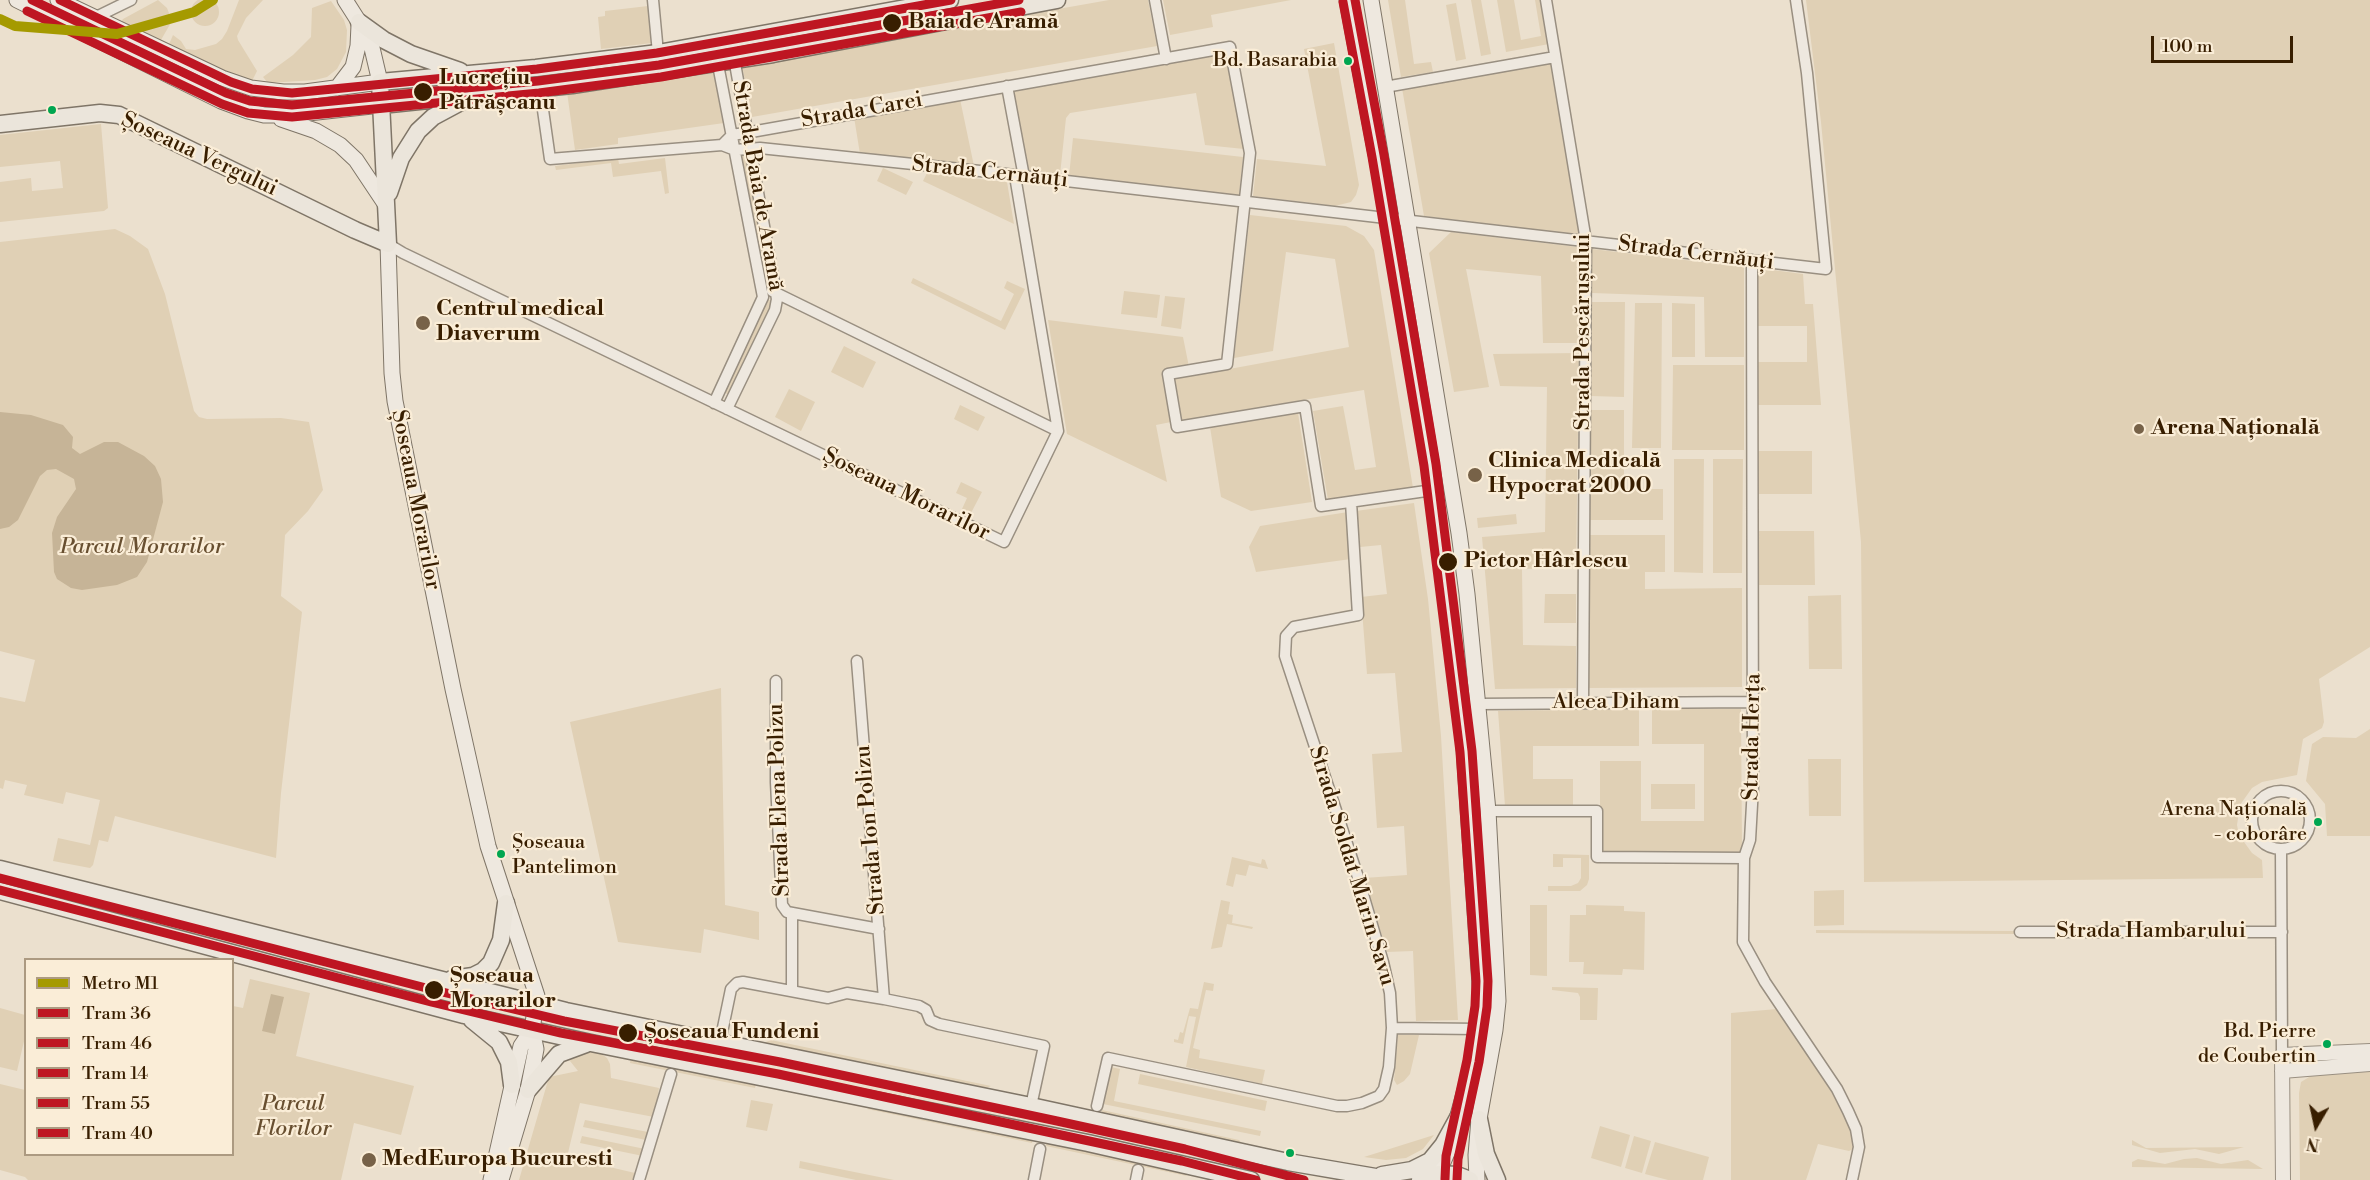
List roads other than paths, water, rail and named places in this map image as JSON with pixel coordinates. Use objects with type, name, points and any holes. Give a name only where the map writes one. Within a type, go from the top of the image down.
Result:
[{"type":"main road","points":[[17,0],[221,102],[308,128],[340,144],[356,160],[386,205]]},
{"type":"main road","points":[[58,0],[205,71],[251,88],[283,92],[305,92],[380,82],[568,65],[658,53],[925,2],[950,0]]},
{"type":"main road","points":[[345,0],[375,55],[380,82]]},
{"type":"main road","points":[[264,115],[307,114],[540,89],[726,61],[1057,0]]},
{"type":"main road","points":[[1347,0],[1388,219],[1433,490],[1461,704],[1481,981],[1478,1029],[1460,1114],[1438,1174]]},
{"type":"main road","points":[[1371,0],[1459,532],[1488,811],[1498,1001],[1479,1119],[1476,1155],[1478,1180]]},
{"type":"main road","points":[[337,88],[353,67],[358,46],[359,22]]},
{"type":"main road","points":[[359,22],[384,40],[411,54],[446,68],[476,74]]},
{"type":"main road","name":"Șoseaua Morarilor","points":[[380,82],[395,400],[468,760],[488,846],[534,981],[537,1004],[532,1030]]},
{"type":"main road","points":[[386,205],[401,158],[418,131],[442,111],[479,96]]},
{"type":"main road","name":"Șoseaua Vergului","points":[[0,124],[100,113],[118,115],[388,244]]},
{"type":"main road","points":[[0,869],[537,1004],[1356,1175],[1393,1180]]},
{"type":"main road","points":[[0,891],[464,1015],[591,1043],[902,1104],[1251,1180]]},
{"type":"main road","points":[[440,980],[466,978],[479,974],[488,967],[495,957],[501,940],[506,903]]},
{"type":"main road","points":[[464,1015],[499,1042],[520,1087],[501,1180]]},
{"type":"main road","points":[[491,1180],[520,1087],[536,1049],[532,1030]]},
{"type":"main road","points":[[520,1087],[568,1048],[591,1043]]},
{"type":"main road","points":[[1356,1175],[1398,1173],[1421,1167],[1438,1153],[1460,1114]]},
{"type":"main road","points":[[1479,1119],[1486,1154],[1497,1180]]},
{"type":"main road","points":[[1414,1180],[1438,1174],[1458,1175],[1470,1180]]},
{"type":"street","points":[[94,18],[131,0]]},
{"type":"street","points":[[653,0],[658,53]]},
{"type":"street","points":[[1155,0],[1166,59]]},
{"type":"street","name":"Strada Pescărușului","points":[[1546,0],[1586,241],[1582,703]]},
{"type":"street","name":"Strada Cernăuți","points":[[735,150],[750,148],[1019,176],[1826,269],[1807,73],[1796,0]]},
{"type":"street","points":[[722,42],[726,61]]},
{"type":"street","points":[[722,42],[726,61]]},
{"type":"street","name":"Strada Carei","points":[[732,135],[1230,48],[1250,153],[1244,202]]},
{"type":"street","points":[[1385,87],[1555,57]]},
{"type":"street","name":"Strada Baia de Aramă","points":[[726,61],[747,132],[776,293],[775,310],[727,409]]},
{"type":"street","name":"Strada Baia de Aramă","points":[[714,403],[763,302],[732,135],[726,61]]},
{"type":"street","points":[[1007,86],[1058,431]]},
{"type":"street","points":[[540,89],[550,159],[722,145],[735,150]]},
{"type":"street","points":[[722,145],[732,135]]},
{"type":"street","points":[[1244,202],[1227,364],[1168,374],[1178,427],[1305,406],[1321,506],[1433,490]]},
{"type":"street","name":"Șoseaua Morarilor","points":[[388,244],[403,254],[1004,542],[1058,431]]},
{"type":"street","name":"Strada Herța","points":[[1752,260],[1753,787],[1750,840],[1744,858],[1743,942],[1765,982],[1837,1089],[1848,1111],[1856,1129],[1859,1147],[1852,1180]]},
{"type":"street","points":[[761,286],[1058,431]]},
{"type":"street","name":"Strada Soldat Marin Savu","points":[[1097,1106],[1108,1058],[1337,1106],[1362,1103],[1379,1096],[1384,1089],[1388,1073],[1392,1028],[1390,993],[1383,962],[1286,658],[1285,642],[1290,630],[1294,627],[1358,615],[1351,502]]},
{"type":"street","name":"Strada Ion Polizu","points":[[857,661],[884,999]]},
{"type":"street","name":"Strada Elena Polizu","points":[[776,681],[776,782],[782,905],[784,909],[792,913],[879,929]]},
{"type":"street","name":"Aleea Diham","points":[[1478,704],[1754,702]]},
{"type":"street","points":[[2284,791],[2292,793],[2305,803],[2310,824],[2304,839],[2297,845],[2281,849],[2264,844],[2258,838],[2251,822],[2255,806],[2260,799],[2267,794],[2284,791]]},
{"type":"street","points":[[1488,811],[1597,811],[1597,857],[1744,858]]},
{"type":"street","points":[[2281,849],[2283,1180]]},
{"type":"street","name":"Strada Elena Polizu","points":[[792,913],[792,991]]},
{"type":"street","name":"Strada Hambarului","points":[[2020,932],[2282,932]]},
{"type":"street","points":[[720,1042],[733,985],[743,982],[828,998],[847,993],[919,1006],[926,1010],[930,1020],[939,1024],[1044,1046],[1031,1107]]},
{"type":"street","points":[[1392,1028],[1478,1029]]},
{"type":"street","points":[[2282,1056],[2370,1051]]},
{"type":"street","points":[[2282,1071],[2370,1064]]},
{"type":"street","points":[[639,1180],[672,1074]]},
{"type":"street","points":[[1460,1114],[1479,1119]]},
{"type":"street","points":[[1034,1180],[1040,1149]]},
{"type":"metro line","name":"M1","points":[[0,19],[15,26],[117,34],[194,12],[213,0]]},
{"type":"tram line","name":"36","points":[[32,0],[226,93],[250,101],[292,105],[538,81],[659,65],[1019,0]]},
{"type":"tram line","name":"40","points":[[60,0],[231,82],[252,89],[292,93],[537,69],[657,53],[951,0]]},
{"type":"tram line","name":"36","points":[[1355,0],[1384,155],[1436,464],[1472,751],[1488,981],[1487,1007],[1479,1062],[1458,1159],[1457,1180]]},
{"type":"tram line","name":"46","points":[[1343,2],[1372,157],[1424,466],[1460,752],[1476,981],[1475,1006],[1467,1060],[1446,1156],[1445,1179]]},
{"type":"tram line","name":"46","points":[[27,11],[222,104],[248,113],[292,117],[539,93],[661,77],[1021,12]]},
{"type":"tram line","name":"14","points":[[0,878],[434,990],[564,1021],[780,1062],[1057,1121],[1185,1149],[1304,1180]]},
{"type":"tram line","name":"55","points":[[0,890],[431,1002],[561,1033],[778,1074],[1182,1161],[1256,1180]]},
{"type":"place","name":"Baia de Aramă","points":[[892,23]]},
{"type":"place","name":"Bd. Basarabia","points":[[1348,61]]},
{"type":"place","name":"Lucrețiu Pătrășcanu","points":[[423,92]]},
{"type":"place","name":"Centrul medical Diaverum","points":[[423,323]]},
{"type":"place","name":"Arena Națională","points":[[2139,429]]},
{"type":"place","name":"Clinica Medicală Hypocrat 2000","points":[[1475,475]]},
{"type":"place","name":"Pictor Hârlescu","points":[[1448,562]]},
{"type":"place","name":"Arena Națională - coborâre","points":[[2318,822]]},
{"type":"place","name":"Șoseaua Pantelimon","points":[[501,854]]},
{"type":"place","name":"Șoseaua Morarilor","points":[[434,990]]},
{"type":"place","name":"Șoseaua Fundeni","points":[[628,1033]]},
{"type":"place","name":"Bd. Pierre de Coubertin","points":[[2327,1044]]},
{"type":"place","name":"MedEuropa Bucuresti","points":[[369,1160]]},
{"type":"park label","name":"Parcul Morarilor","points":[[142,548]]},
{"type":"park label","name":"Parcul Florilor","points":[[293,1118]]}]
